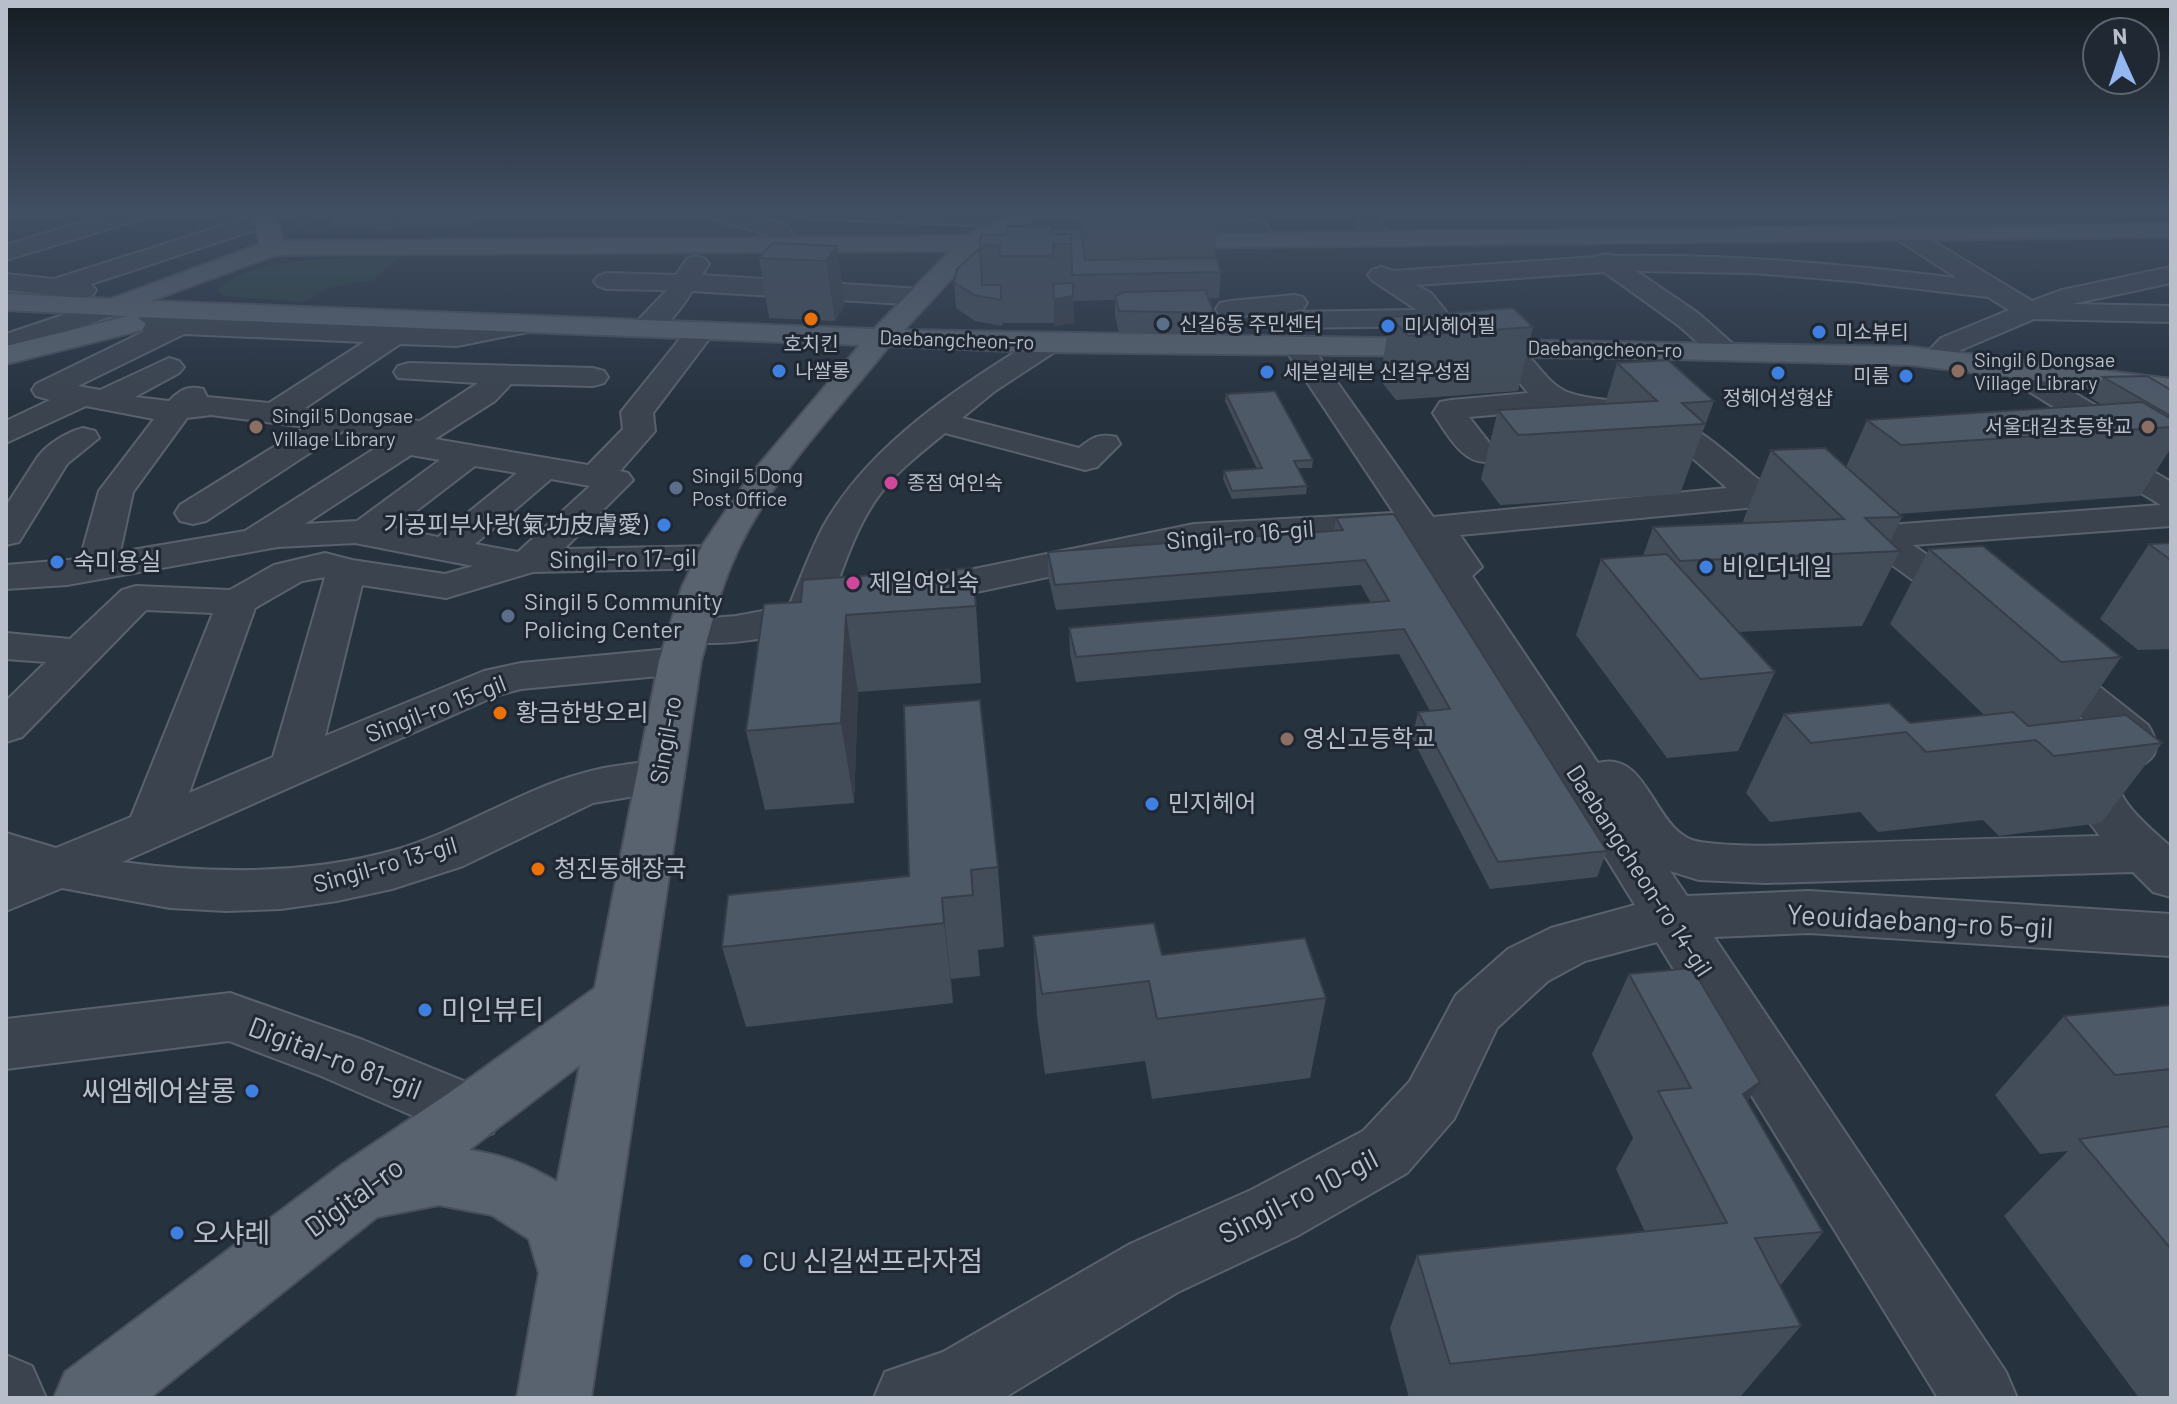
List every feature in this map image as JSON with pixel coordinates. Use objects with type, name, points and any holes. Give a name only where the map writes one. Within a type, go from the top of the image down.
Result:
[{"type":"main road","points":[[8,339],[136,310],[178,282],[193,277]]},
{"type":"main road","points":[[178,282],[207,277]]},
{"type":"main road","name":"Singil-ro","points":[[554,1398],[573,1273],[684,645],[716,557],[741,511],[882,337],[939,277]]},
{"type":"main road","points":[[178,282],[179,300],[212,314]]},
{"type":"main road","points":[[8,339],[47,296]]},
{"type":"main road","name":"Daebangcheon-ro","points":[[6,302],[47,296],[105,309],[179,319],[212,314],[1049,343],[1283,323],[1506,348],[1937,358],[2171,388]]},
{"type":"main road","points":[[105,309],[136,310],[179,319]]},
{"type":"main road","name":"Digital-ro","points":[[91,1398],[363,1188],[471,1113],[621,1000]]},
{"type":"main road","points":[[363,1188],[439,1175],[505,1186],[556,1219],[573,1273]]},
{"type":"street","points":[[47,296],[99,277]]},
{"type":"street","points":[[409,372],[503,375],[586,385],[637,329],[676,296],[687,277]]},
{"type":"street","points":[[1373,277],[1382,277]]},
{"type":"street","points":[[1373,277],[1422,299],[1731,277]]},
{"type":"street","points":[[1628,277],[1688,319],[1724,351]]},
{"type":"street","points":[[1886,277],[1995,290]]},
{"type":"street","points":[[1973,277],[2029,311],[2171,314]]},
{"type":"street","points":[[1937,358],[1951,344],[2062,298],[2164,277]]},
{"type":"street","points":[[6,280],[47,296],[136,310]]},
{"type":"street","points":[[607,281],[684,281],[920,297]]},
{"type":"street","points":[[1230,309],[1283,323],[1333,294]]},
{"type":"street","name":"Daebangcheon-ro","points":[[1283,323],[1437,318],[1422,299]]},
{"type":"street","points":[[8,339],[105,309]]},
{"type":"street","points":[[523,325],[457,338],[179,319],[47,390],[161,411],[211,406],[338,420],[414,437],[468,455],[596,477],[639,431],[637,412],[701,331]]},
{"type":"street","name":"Daebangcheon-ro 14-gil","points":[[1283,323],[1416,523],[1980,1398]]},
{"type":"street","points":[[276,413],[393,336]]},
{"type":"street","points":[[805,616],[841,528],[865,490],[892,460],[984,385],[1049,343]]},
{"type":"street","points":[[1506,348],[1528,377],[1559,400]]},
{"type":"street","points":[[2006,365],[2171,465]]},
{"type":"street","points":[[6,433],[169,367]]},
{"type":"street","name":"Singil-ro 17-gil","points":[[252,541],[484,394],[503,375]]},
{"type":"street","points":[[97,568],[116,491],[177,410],[223,383],[453,413]]},
{"type":"street","points":[[1481,454],[1449,413],[1451,409],[1559,400],[1624,411],[1676,429],[1722,467],[1874,537],[1957,593],[2132,736],[2132,752],[2101,766],[2094,774],[2092,784],[2119,826],[2159,866]]},
{"type":"street","points":[[1516,403],[1542,432]]},
{"type":"street","points":[[207,550],[194,498],[338,420]]},
{"type":"street","points":[[939,422],[1085,460],[1104,444]]},
{"type":"street","points":[[6,534],[54,458],[83,438]]},
{"type":"street","points":[[2065,446],[2084,448],[2111,458],[2171,497]]},
{"type":"street","name":"Singil-ro 17-gil","points":[[237,602],[288,573],[336,552],[468,455]]},
{"type":"street","points":[[446,549],[544,468]]},
{"type":"street","name":"Singil-ro 17-gil","points":[[6,577],[97,568],[278,536],[446,586],[530,561],[616,480],[596,477]]},
{"type":"street","points":[[1786,496],[1462,522],[1441,529],[1442,537],[1628,800],[1655,838],[1670,852],[1699,861],[1766,864],[2159,866]]},
{"type":"street","points":[[1874,537],[2171,515]]},
{"type":"street","name":"Singil-ro 16-gil","points":[[684,645],[736,628],[1194,535],[1416,523]]},
{"type":"street","name":"Singil-ro 17-gil","points":[[336,552],[446,549],[518,563],[716,557]]},
{"type":"street","points":[[294,767],[336,552]]},
{"type":"street","points":[[6,727],[136,598],[237,602],[152,827]]},
{"type":"street","name":"Singil-ro 15-gil","points":[[6,891],[484,685],[684,645]]},
{"type":"street","points":[[6,646],[81,653]]},
{"type":"street","name":"Singil-ro 13-gil","points":[[6,852],[55,869],[129,883],[215,891],[288,890],[335,884],[446,853],[580,790],[612,782],[660,777]]},
{"type":"street","name":"Yeouidaebang-ro 5-gil","points":[[1669,918],[1809,912],[2171,935]]},
{"type":"street","name":"Singil-ro 10-gil","points":[[911,1398],[958,1384],[1154,1268],[1274,1213],[1385,1152],[1432,1100],[1476,1012],[1528,965],[1570,943],[1669,918]]},
{"type":"street","name":"Digital-ro 81-gil","points":[[6,1044],[230,1017],[342,1058],[471,1113]]},
{"type":"street","points":[[6,1392],[9,1398]]},
{"type":"green space","points":[[238,277],[377,277],[373,280],[330,287],[304,302],[226,296],[217,291]]},
{"type":"building","points":[[955,277],[982,277],[982,285],[1001,285],[1001,300],[974,295],[954,282]]},
{"type":"building","points":[[1073,283],[1073,296],[1054,299],[1053,284]]},
{"type":"building","points":[[1205,290],[1214,313],[1119,311],[1115,296],[1124,292]]},
{"type":"building","points":[[1513,308],[1533,327],[1408,336],[1390,317]]},
{"type":"building","points":[[1668,360],[1714,401],[1682,403],[1705,424],[1518,435],[1498,410],[1657,401],[1617,363]]},
{"type":"building","points":[[2147,376],[2171,390],[2171,416],[2103,377]]},
{"type":"building","points":[[1275,391],[1313,460],[1294,461],[1307,486],[1232,491],[1224,471],[1262,468],[1226,394]]},
{"type":"building","points":[[2142,402],[2171,419],[2171,427],[1901,445],[1867,420]]},
{"type":"building","points":[[1825,448],[1902,517],[1865,518],[1900,551],[1680,561],[1653,527],[1844,519],[1771,450]]},
{"type":"building","points":[[1394,514],[1607,851],[1498,862],[1418,712],[1450,709],[1404,629],[1076,657],[1069,628],[1389,601],[1365,560],[1055,585],[1048,552],[1343,530],[1336,518]]},
{"type":"building","points":[[2171,543],[2171,560],[2149,544]]},
{"type":"building","points":[[1983,546],[2121,657],[2061,662],[1929,549]]},
{"type":"building","points":[[1667,554],[1775,672],[1700,679],[1601,559]]},
{"type":"building","points":[[972,568],[976,606],[846,615],[841,723],[746,731],[764,604],[801,602],[803,580]]},
{"type":"building","points":[[980,700],[998,867],[971,870],[973,895],[942,898],[944,923],[722,947],[728,895],[909,876],[904,706]]},
{"type":"building","points":[[1889,703],[1910,723],[2013,712],[2028,726],[2126,715],[2162,743],[2054,756],[2036,740],[1926,752],[1906,732],[1811,743],[1784,714]]},
{"type":"building","points":[[1154,923],[1162,955],[1305,938],[1326,998],[1157,1019],[1149,981],[1042,994],[1033,936]]},
{"type":"building","points":[[1692,968],[1760,1082],[1743,1094],[1823,1232],[1755,1238],[1801,1326],[1450,1364],[1417,1255],[1727,1223],[1658,1091],[1691,1088],[1629,974]]},
{"type":"building","points":[[2171,1005],[2171,1069],[2115,1075],[2064,1016]]},
{"type":"building","points":[[2171,1126],[2171,1249],[2079,1139]]},
{"type":"place","name":"호치킨","points":[[811,319]]},
{"type":"place","name":"신길6동 주민센터","points":[[1163,324]]},
{"type":"place","name":"미시헤어필","points":[[1388,326]]},
{"type":"place","name":"미소뷰티","points":[[1819,332]]},
{"type":"place","name":"나쌀롱","points":[[779,371]]},
{"type":"place","name":"Singil 6 Dongsae Village Library","points":[[1958,371]]},
{"type":"place","name":"세븐일레븐 신길우성점","points":[[1267,372]]},
{"type":"place","name":"정헤어성형샵","points":[[1778,373]]},
{"type":"place","name":"미룸","points":[[1906,376]]},
{"type":"place","name":"Singil 5 Dongsae Village Library","points":[[256,427]]},
{"type":"place","name":"서울대길초등학교","points":[[2148,427]]},
{"type":"place","name":"종점 여인숙","points":[[891,483]]},
{"type":"place","name":"Singil 5 Dong Post Office","points":[[676,488]]},
{"type":"place","name":"기공피부사랑(氣功皮膚愛)","points":[[664,525]]},
{"type":"place","name":"숙미용실","points":[[57,562]]},
{"type":"place","name":"비인더네일","points":[[1706,567]]},
{"type":"place","name":"제일여인숙","points":[[853,583]]},
{"type":"place","name":"Singil 5 Community Policing Center","points":[[508,616]]},
{"type":"place","name":"황금한방오리","points":[[500,713]]},
{"type":"place","name":"영신고등학교","points":[[1287,739]]},
{"type":"place","name":"민지헤어","points":[[1152,804]]},
{"type":"place","name":"청진동해장국","points":[[538,869]]},
{"type":"place","name":"미인뷰티","points":[[425,1010]]},
{"type":"place","name":"씨엠헤어살롱","points":[[252,1091]]},
{"type":"place","name":"오샤레","points":[[177,1233]]},
{"type":"place","name":"CU 신길썬프라자점","points":[[746,1261]]}]
